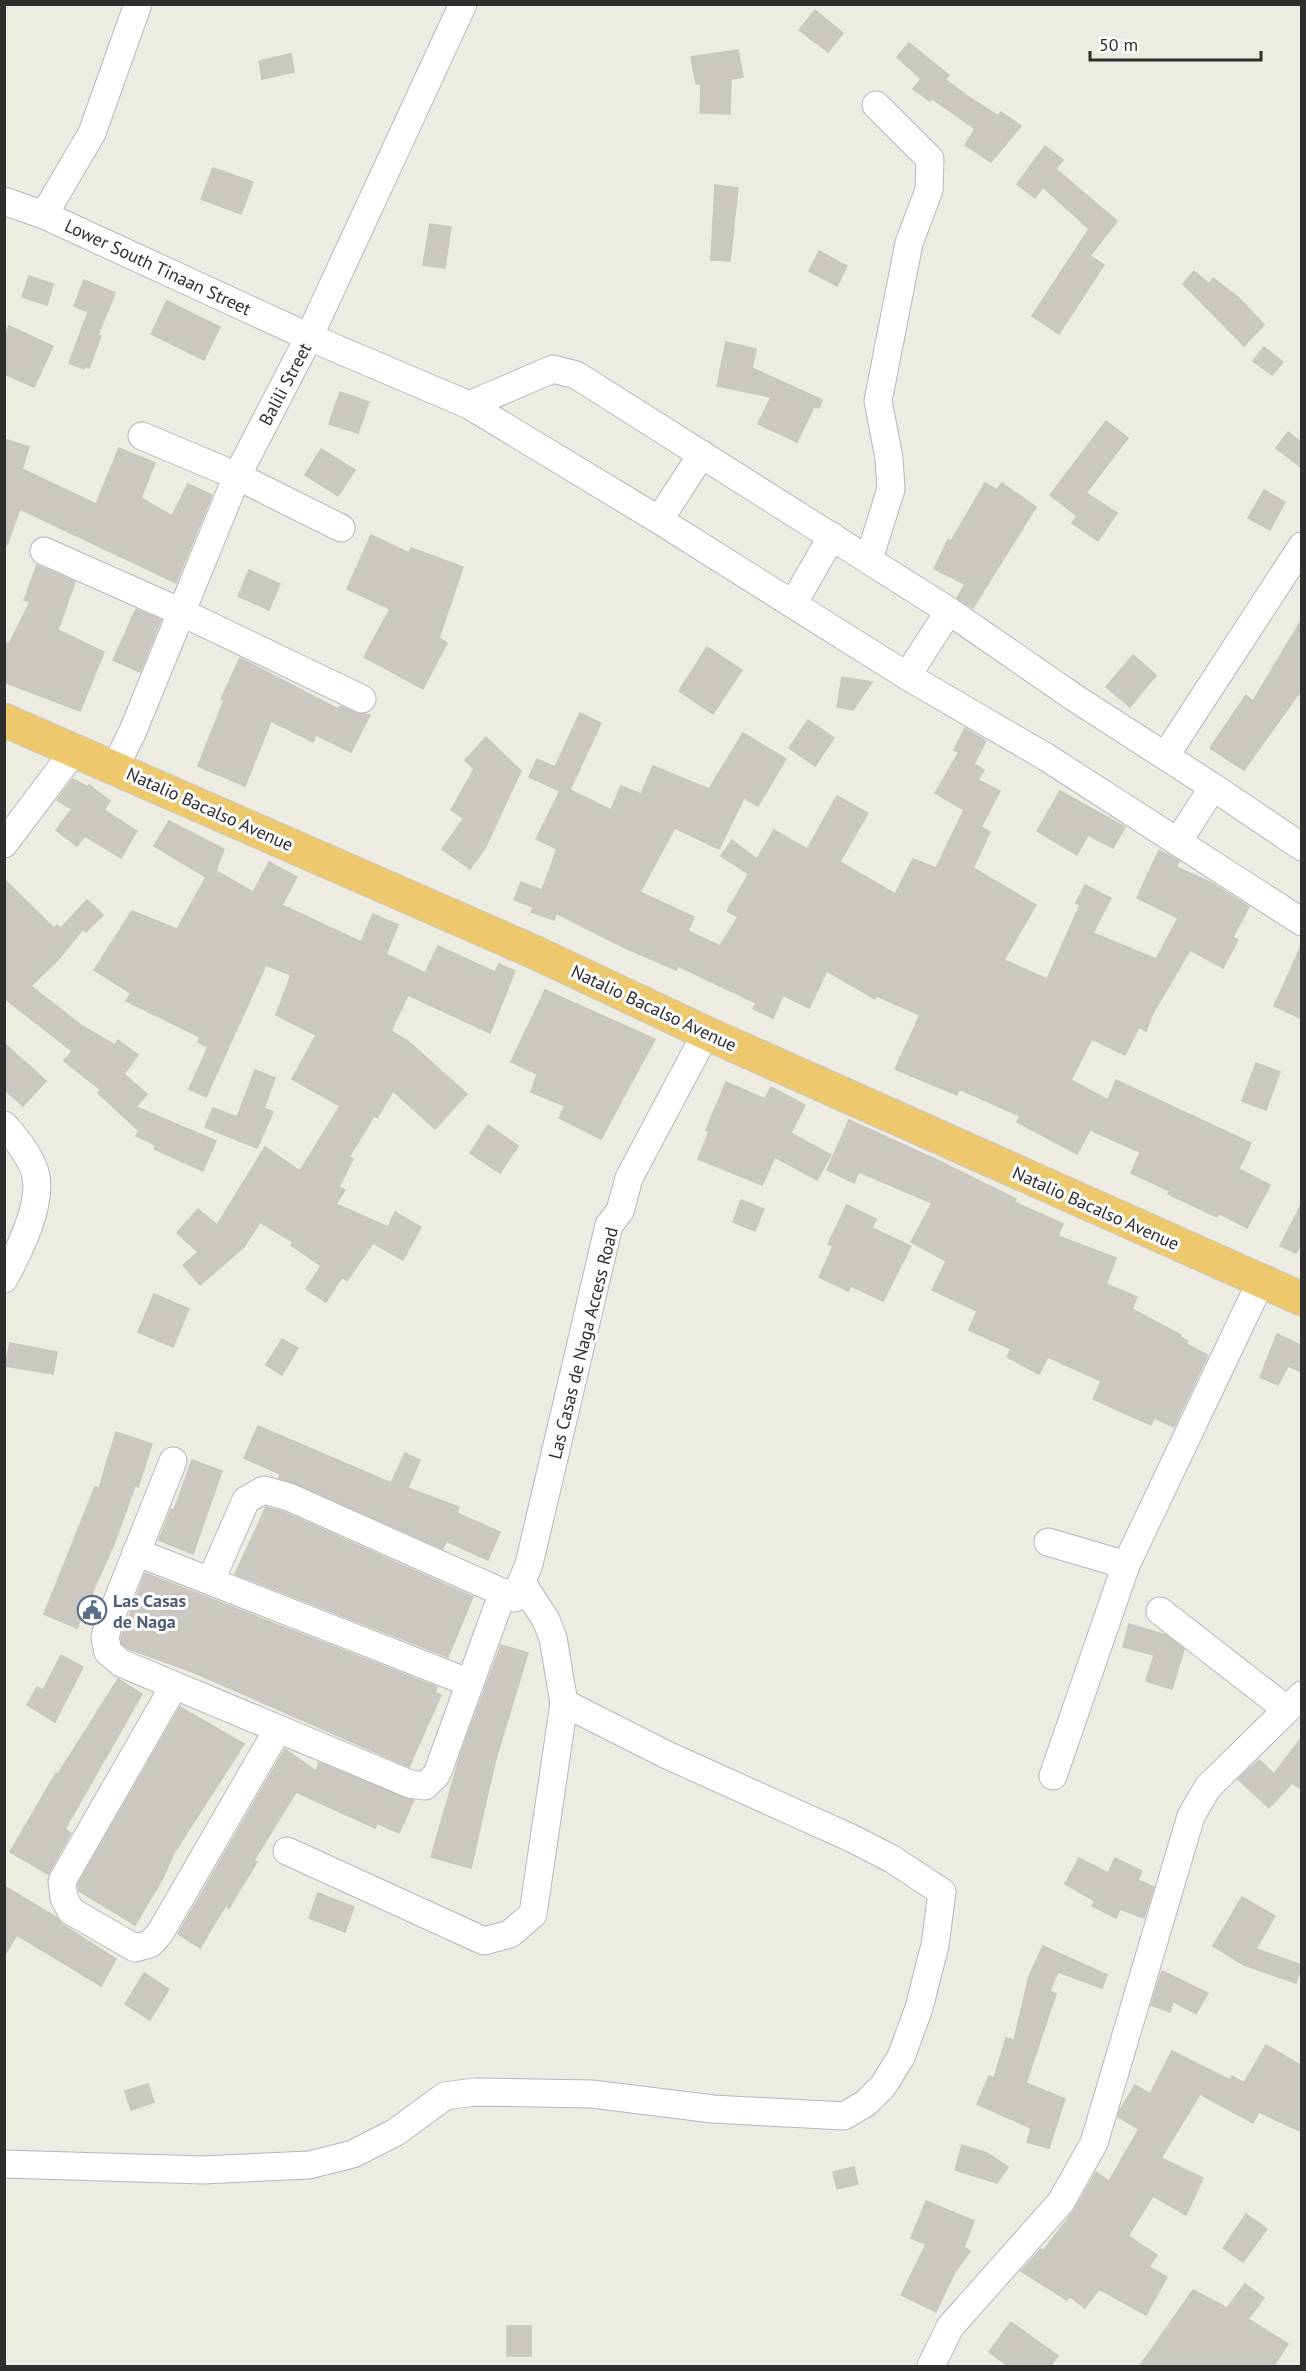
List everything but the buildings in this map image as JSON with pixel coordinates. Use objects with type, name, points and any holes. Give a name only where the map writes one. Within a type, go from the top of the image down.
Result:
[{"type":"highway","name":"Natalio Bacalso Avenue","points":[[4,720],[532,951],[706,1033],[1302,1299]]},
{"type":"street","points":[[44,215],[92,133],[138,4]]},
{"type":"street","name":"Balili Street","points":[[115,767],[132,733],[237,476],[309,337],[463,4]]},
{"type":"street","points":[[869,559],[891,489],[889,458],[878,401],[899,286],[909,243],[929,190],[930,169],[930,159],[876,105]]},
{"type":"street","name":"Lower South Tinaan Street","points":[[4,201],[44,215],[309,337],[469,405],[660,520],[907,676],[1018,740],[1179,840],[1302,922]]},
{"type":"street","points":[[469,405],[553,369],[576,375],[949,611],[1066,692],[1166,755],[1302,848]]},
{"type":"street","points":[[142,436],[237,476],[341,528]]},
{"type":"street","points":[[660,520],[702,454]]},
{"type":"street","points":[[793,604],[832,536]]},
{"type":"street","points":[[1166,755],[1302,546]]},
{"type":"street","points":[[44,550],[182,612],[362,699]]},
{"type":"street","points":[[907,676],[949,611]]},
{"type":"street","points":[[4,844],[74,751]]},
{"type":"street","points":[[1179,840],[1213,787]]},
{"type":"street","name":"Las Casas de Naga Access Road","points":[[278,1729],[410,1784],[425,1786],[437,1774],[470,1683],[529,1564],[609,1225],[620,1211],[629,1178],[706,1033]]},
{"type":"street","points":[[4,1125],[30,1159],[36,1175],[35,1199],[24,1241],[4,1280]]},
{"type":"street","points":[[1053,1776],[1126,1565],[1261,1281]]},
{"type":"street","points":[[172,1461],[110,1619],[105,1638],[108,1652],[121,1663],[278,1729],[160,1933],[150,1944],[135,1948],[70,1911],[64,1898],[62,1881],[174,1686]]},
{"type":"street","points":[[211,1580],[246,1500],[264,1490],[289,1497],[514,1591],[546,1620],[553,1638],[564,1703],[533,1914],[510,1934],[484,1941],[286,1851]]},
{"type":"street","points":[[1048,1542],[1126,1565]]},
{"type":"street","points":[[136,1552],[470,1683]]},
{"type":"street","points":[[931,2367],[950,2327],[1061,2202],[1094,2143],[1191,1816],[1208,1787],[1294,1702],[1160,1611]]},
{"type":"street","points":[[4,2164],[203,2170],[309,2165],[353,2154],[396,2132],[445,2096],[475,2092],[592,2094],[713,2109],[824,2117],[844,2116],[866,2103],[883,2086],[901,2057],[919,2008],[935,1945],[942,1892],[892,1860],[851,1838],[667,1755],[564,1703]]},
{"type":"place","name":"Las Casas de Naga","points":[[92,1610]]}]
